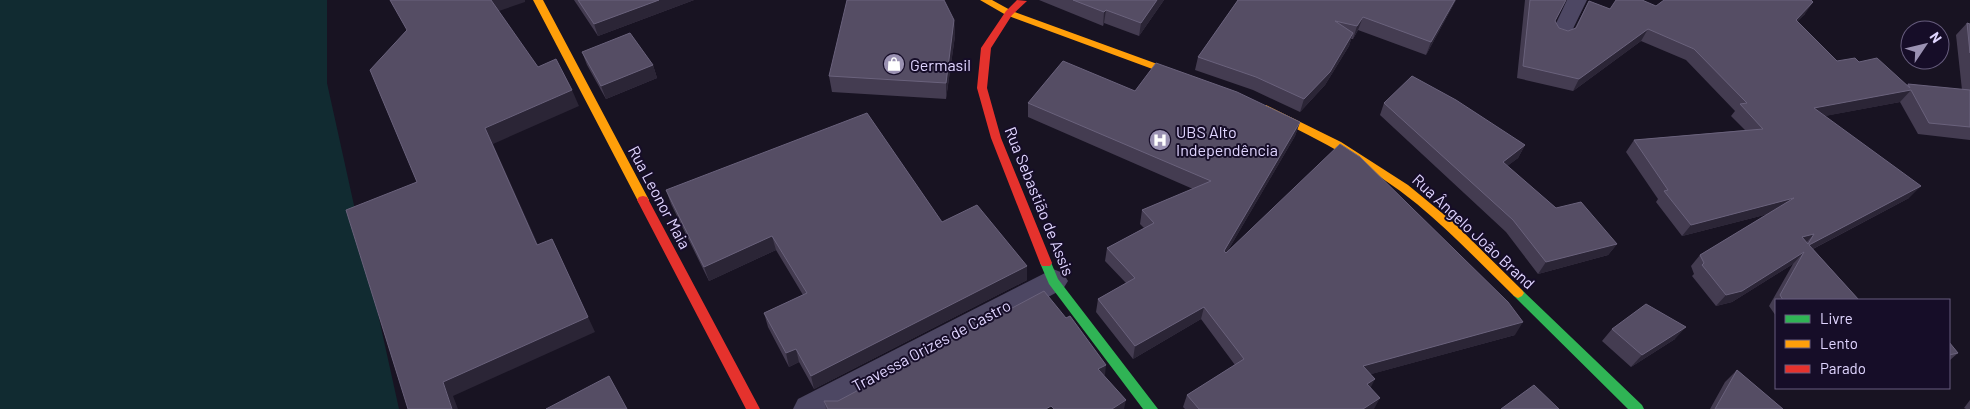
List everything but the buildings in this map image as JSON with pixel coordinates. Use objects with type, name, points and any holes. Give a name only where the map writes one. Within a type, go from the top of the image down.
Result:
[{"type":"street","name":"Rua Leonor Maia","points":[[538,0],[753,409]]},
{"type":"street","points":[[985,0],[1009,13],[1196,81]]},
{"type":"street","name":"Rua Sebastião de Assis","points":[[1024,0],[1009,13],[986,48],[982,88],[996,138],[1053,281],[1151,409]]},
{"type":"street","name":"Rua Ângelo João Brand","points":[[1252,103],[1333,141],[1405,188],[1468,244],[1637,409]]},
{"type":"street","name":"Travessa Orizes de Castro","points":[[809,409],[1053,281]]},
{"type":"lane","points":[[1561,34],[1577,0]]},
{"type":"green space","points":[[0,0],[327,0],[327,83],[399,409],[0,409]]},
{"type":"traffic: fast","points":[[1046,263],[1053,281],[1151,409]]},
{"type":"traffic: fast","points":[[1518,293],[1637,409]]},
{"type":"traffic: slow","points":[[538,0],[643,200]]},
{"type":"traffic: slow","points":[[985,0],[1009,13],[1189,79]]},
{"type":"traffic: slow","points":[[1266,109],[1337,145],[1371,165],[1404,188],[1449,225],[1518,293]]},
{"type":"traffic: jam","points":[[1022,1],[1009,13],[986,48],[982,88],[996,138],[1046,263]]},
{"type":"traffic: jam","points":[[643,200],[753,409]]},
{"type":"place","name":"Germasil","points":[[894,64]]},
{"type":"place","name":"UBS Alto Independência","points":[[1160,140]]}]
